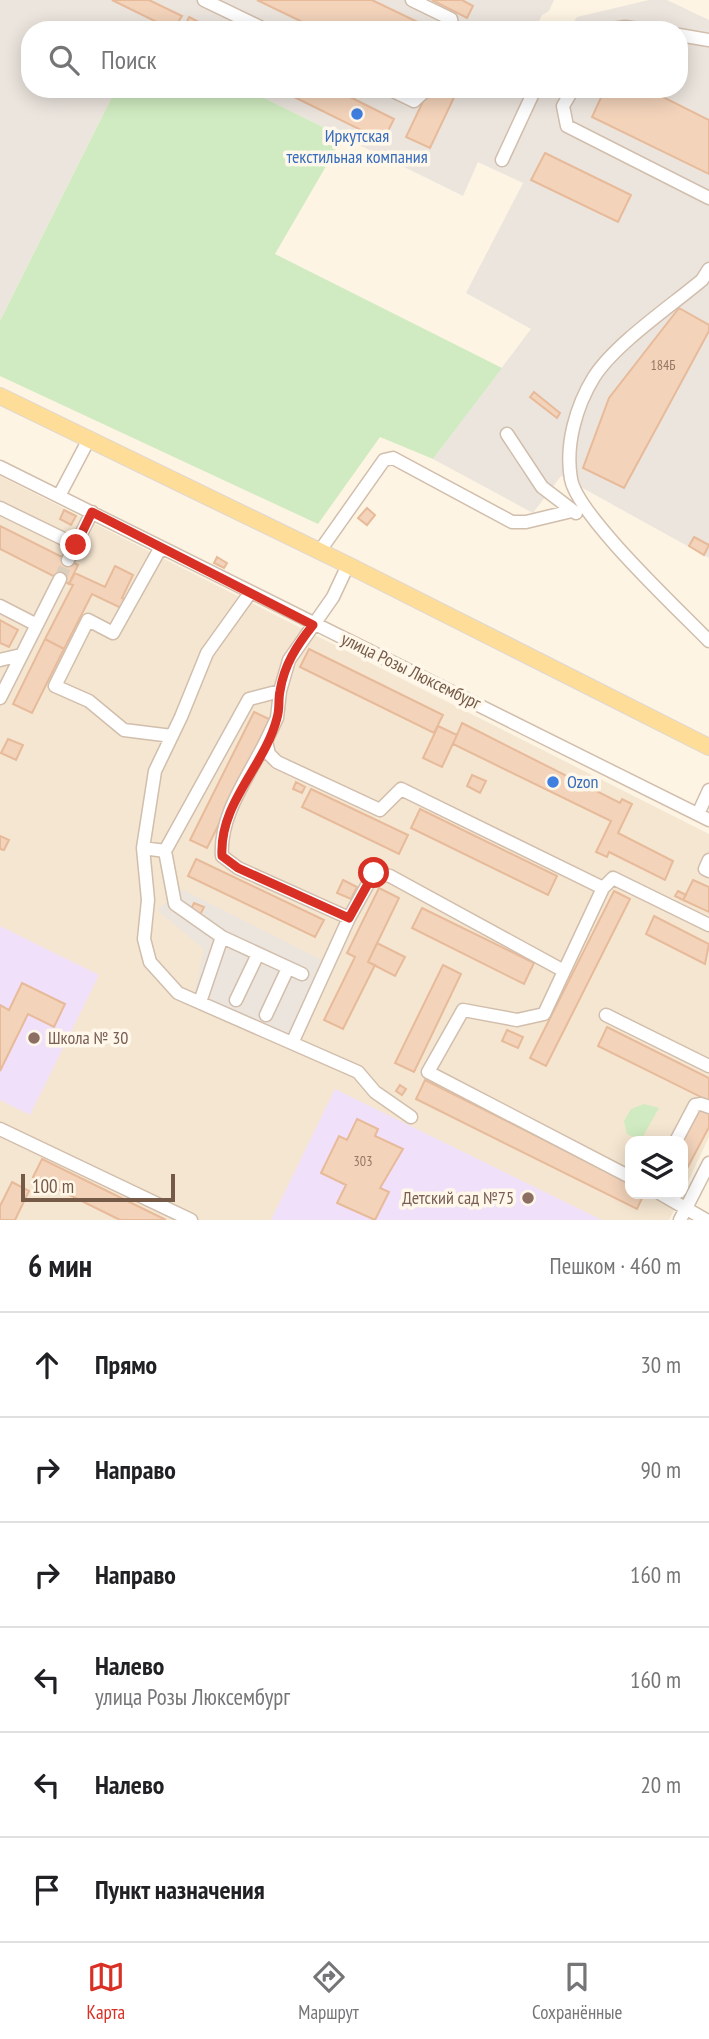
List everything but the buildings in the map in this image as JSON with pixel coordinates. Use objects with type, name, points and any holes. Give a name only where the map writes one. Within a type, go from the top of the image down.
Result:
[{"type":"main road","points":[[0,396],[348,565],[709,747]]},
{"type":"street","points":[[204,0],[247,21]]},
{"type":"street","points":[[412,0],[451,21]]},
{"type":"street","points":[[688,36],[709,40]]},
{"type":"street","points":[[502,160],[531,98]]},
{"type":"street","points":[[568,98],[563,106],[567,126],[709,198]]},
{"type":"street","points":[[709,269],[702,280],[615,354],[595,375],[572,428],[571,482],[600,528],[709,641]]},
{"type":"street","points":[[507,434],[542,486],[572,511],[600,528]]},
{"type":"street","points":[[59,496],[89,439]]},
{"type":"street","points":[[319,552],[384,460],[393,458],[512,522],[526,522],[572,511]]},
{"type":"street","name":"улица Розы Люксембург","points":[[0,467],[313,625],[704,817]]},
{"type":"street","points":[[0,508],[76,545]]},
{"type":"street","points":[[68,560],[92,512]]},
{"type":"street","points":[[161,547],[113,633],[88,620],[55,686],[89,701],[124,730],[172,736]]},
{"type":"street","points":[[348,565],[333,597],[289,660],[279,691],[277,718],[229,814],[221,842],[222,856],[238,868],[349,918]]},
{"type":"street","points":[[0,698],[60,579]]},
{"type":"street","points":[[250,593],[207,653],[155,771],[143,848],[148,900],[144,939],[149,962],[167,985],[178,993],[293,1041],[358,1072],[375,1092],[411,1117]]},
{"type":"street","points":[[0,606],[37,625]]},
{"type":"street","points":[[0,660],[21,655]]},
{"type":"street","points":[[279,691],[249,699],[165,851],[175,904],[222,937],[302,974]]},
{"type":"street","points":[[266,741],[269,754],[277,762],[380,810],[401,789],[603,888]]},
{"type":"street","points":[[704,817],[709,790]]},
{"type":"street","points":[[143,848],[165,851]]},
{"type":"street","points":[[709,860],[705,869],[709,871]]},
{"type":"street","points":[[293,1041],[349,918],[374,873],[380,872],[564,971]]},
{"type":"street","points":[[625,1174],[428,1072],[463,1010],[517,1020],[544,1014],[603,888],[613,878],[709,925]]},
{"type":"street","points":[[200,1002],[222,937]]},
{"type":"street","points":[[236,1000],[258,954]]},
{"type":"street","points":[[266,1015],[288,968]]},
{"type":"street","points":[[606,1015],[709,1066]]},
{"type":"street","points":[[679,1136],[695,1105],[701,1104],[709,1108]]},
{"type":"street","points":[[0,1129],[191,1220]]},
{"type":"street","points":[[683,1214],[709,1163]]},
{"type":"street","points":[[666,1199],[683,1214],[705,1220]]},
{"type":"shaded area","points":[[0,0],[554,0],[549,11],[542,15],[539,21],[21,21],[21,98],[112,98],[0,321]]},
{"type":"shaded area","points":[[649,0],[667,0],[709,20],[709,558],[561,476],[533,513],[433,459],[531,329],[466,293],[523,183],[478,162],[463,196],[264,98],[688,98],[688,21],[574,21],[577,17]]},
{"type":"shaded area","points":[[0,476],[709,834],[709,1137],[688,1181],[688,1136],[625,1136],[625,1199],[680,1199],[669,1220],[0,1220]]},
{"type":"shaded area","points":[[181,889],[324,961],[287,1036],[194,996],[204,949],[157,910]]},
{"type":"shaded area","name":"Школа № 30","points":[[0,926],[99,975],[30,1115],[0,1100]]},
{"type":"shaded area","points":[[335,1089],[602,1220],[271,1220]]},
{"type":"green space","points":[[112,98],[264,98],[343,137],[275,254],[502,368],[433,459],[380,437],[318,524],[0,376],[0,321]]},
{"type":"green space","points":[[644,1104],[659,1108],[643,1136],[627,1134],[624,1121],[631,1109]]},
{"type":"tunnel","points":[[60,579],[68,560]]},
{"type":"place","name":"Иркутская текстильная компания","points":[[357,114]]},
{"type":"place","name":"Ozon","points":[[553,782]]},
{"type":"place","name":"Школа № 30","points":[[34,1038]]},
{"type":"place","name":"Детский сад №75","points":[[528,1198]]},
{"type":"route","points":[[76,545],[92,512],[313,625],[297,644],[289,660],[279,691],[277,718],[229,814],[221,842],[222,856],[238,868],[349,918],[374,873]]}]
